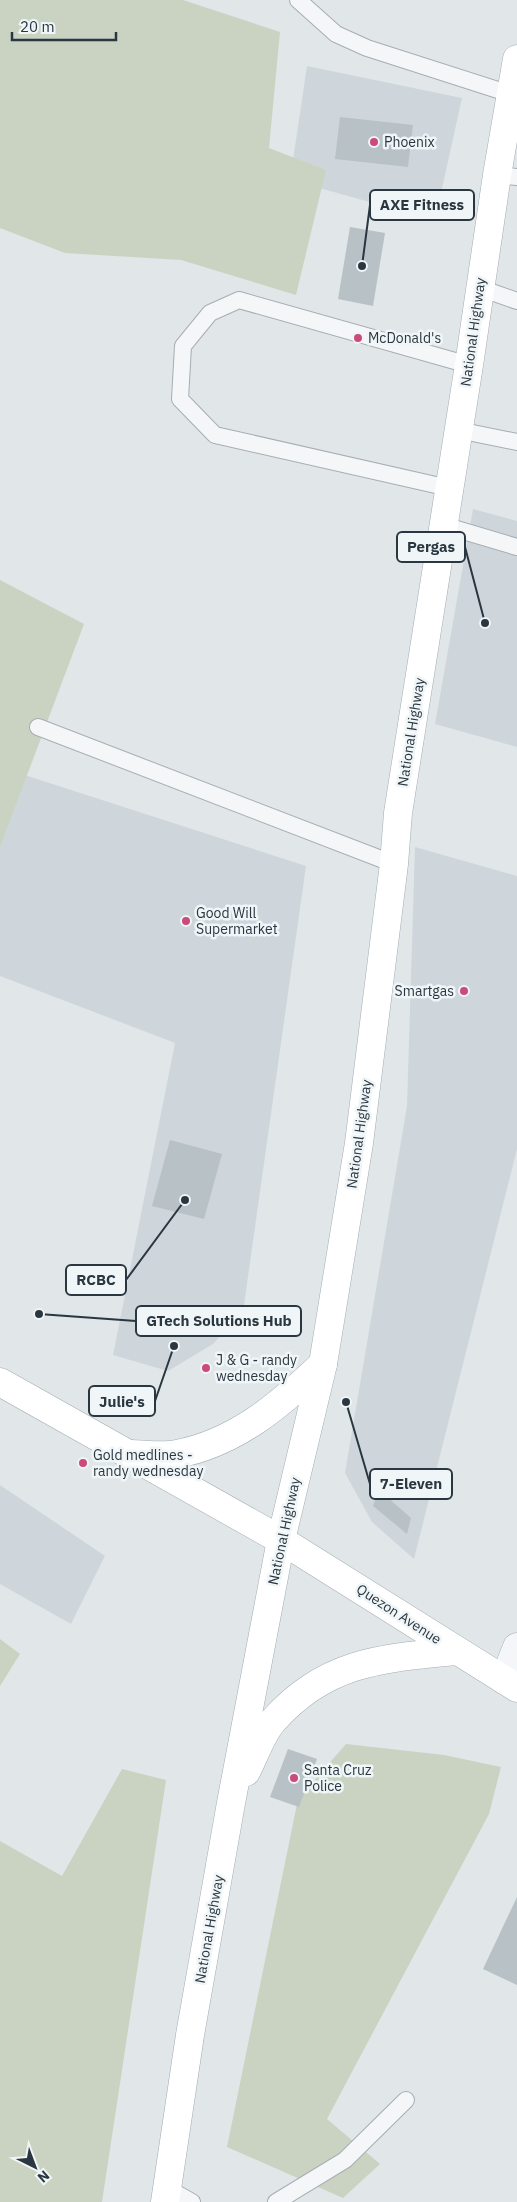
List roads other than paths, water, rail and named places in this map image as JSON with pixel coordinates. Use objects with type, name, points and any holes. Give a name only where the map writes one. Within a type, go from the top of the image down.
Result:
[{"type":"main road","name":"National Highway","points":[[166,2195],[190,2035],[231,1803],[281,1540],[323,1364],[359,1143],[394,864],[398,813],[480,288],[507,176],[510,94],[517,59]]},
{"type":"main road","points":[[130,1454],[176,1454],[205,1446],[237,1432],[260,1420],[286,1399],[323,1364]]},
{"type":"main road","name":"Quezon Avenue","points":[[0,1382],[281,1540],[457,1652],[511,1684]]},
{"type":"main road","points":[[231,1803],[272,1722],[307,1689],[345,1669],[389,1658],[457,1652]]},
{"type":"street","points":[[511,1684],[517,1647]]},
{"type":"lane","points":[[298,0],[336,34],[367,48],[510,94]]},
{"type":"lane","points":[[480,288],[517,301]]},
{"type":"lane","points":[[449,488],[215,436],[180,399],[183,346],[210,313],[239,300],[469,365]]},
{"type":"lane","points":[[458,430],[517,442]]},
{"type":"lane","points":[[443,525],[517,547]]},
{"type":"lane","points":[[38,727],[394,864]]},
{"type":"lane","points":[[276,2202],[345,2160],[406,2100]]},
{"type":"lane","points":[[166,2195],[192,2202]]},
{"type":"place","name":"Phoenix","points":[[374,142]]},
{"type":"place","name":"AXE Fitness","points":[[362,266]]},
{"type":"place","name":"McDonald's","points":[[358,338]]},
{"type":"place","name":"Pergas","points":[[485,623]]},
{"type":"place","name":"Good Will Supermarket","points":[[186,921]]},
{"type":"place","name":"Smartgas","points":[[464,991]]},
{"type":"place","name":"RCBC","points":[[185,1200]]},
{"type":"place","name":"GTech Solutions Hub","points":[[39,1314]]},
{"type":"place","name":"Julie's","points":[[174,1346]]},
{"type":"place","name":"J & G - randy wednesday","points":[[206,1368]]},
{"type":"place","name":"7-Eleven","points":[[346,1402]]},
{"type":"place","name":"Gold medlines - randy wednesday","points":[[83,1463]]},
{"type":"place","name":"Santa Cruz Police","points":[[294,1778]]}]
